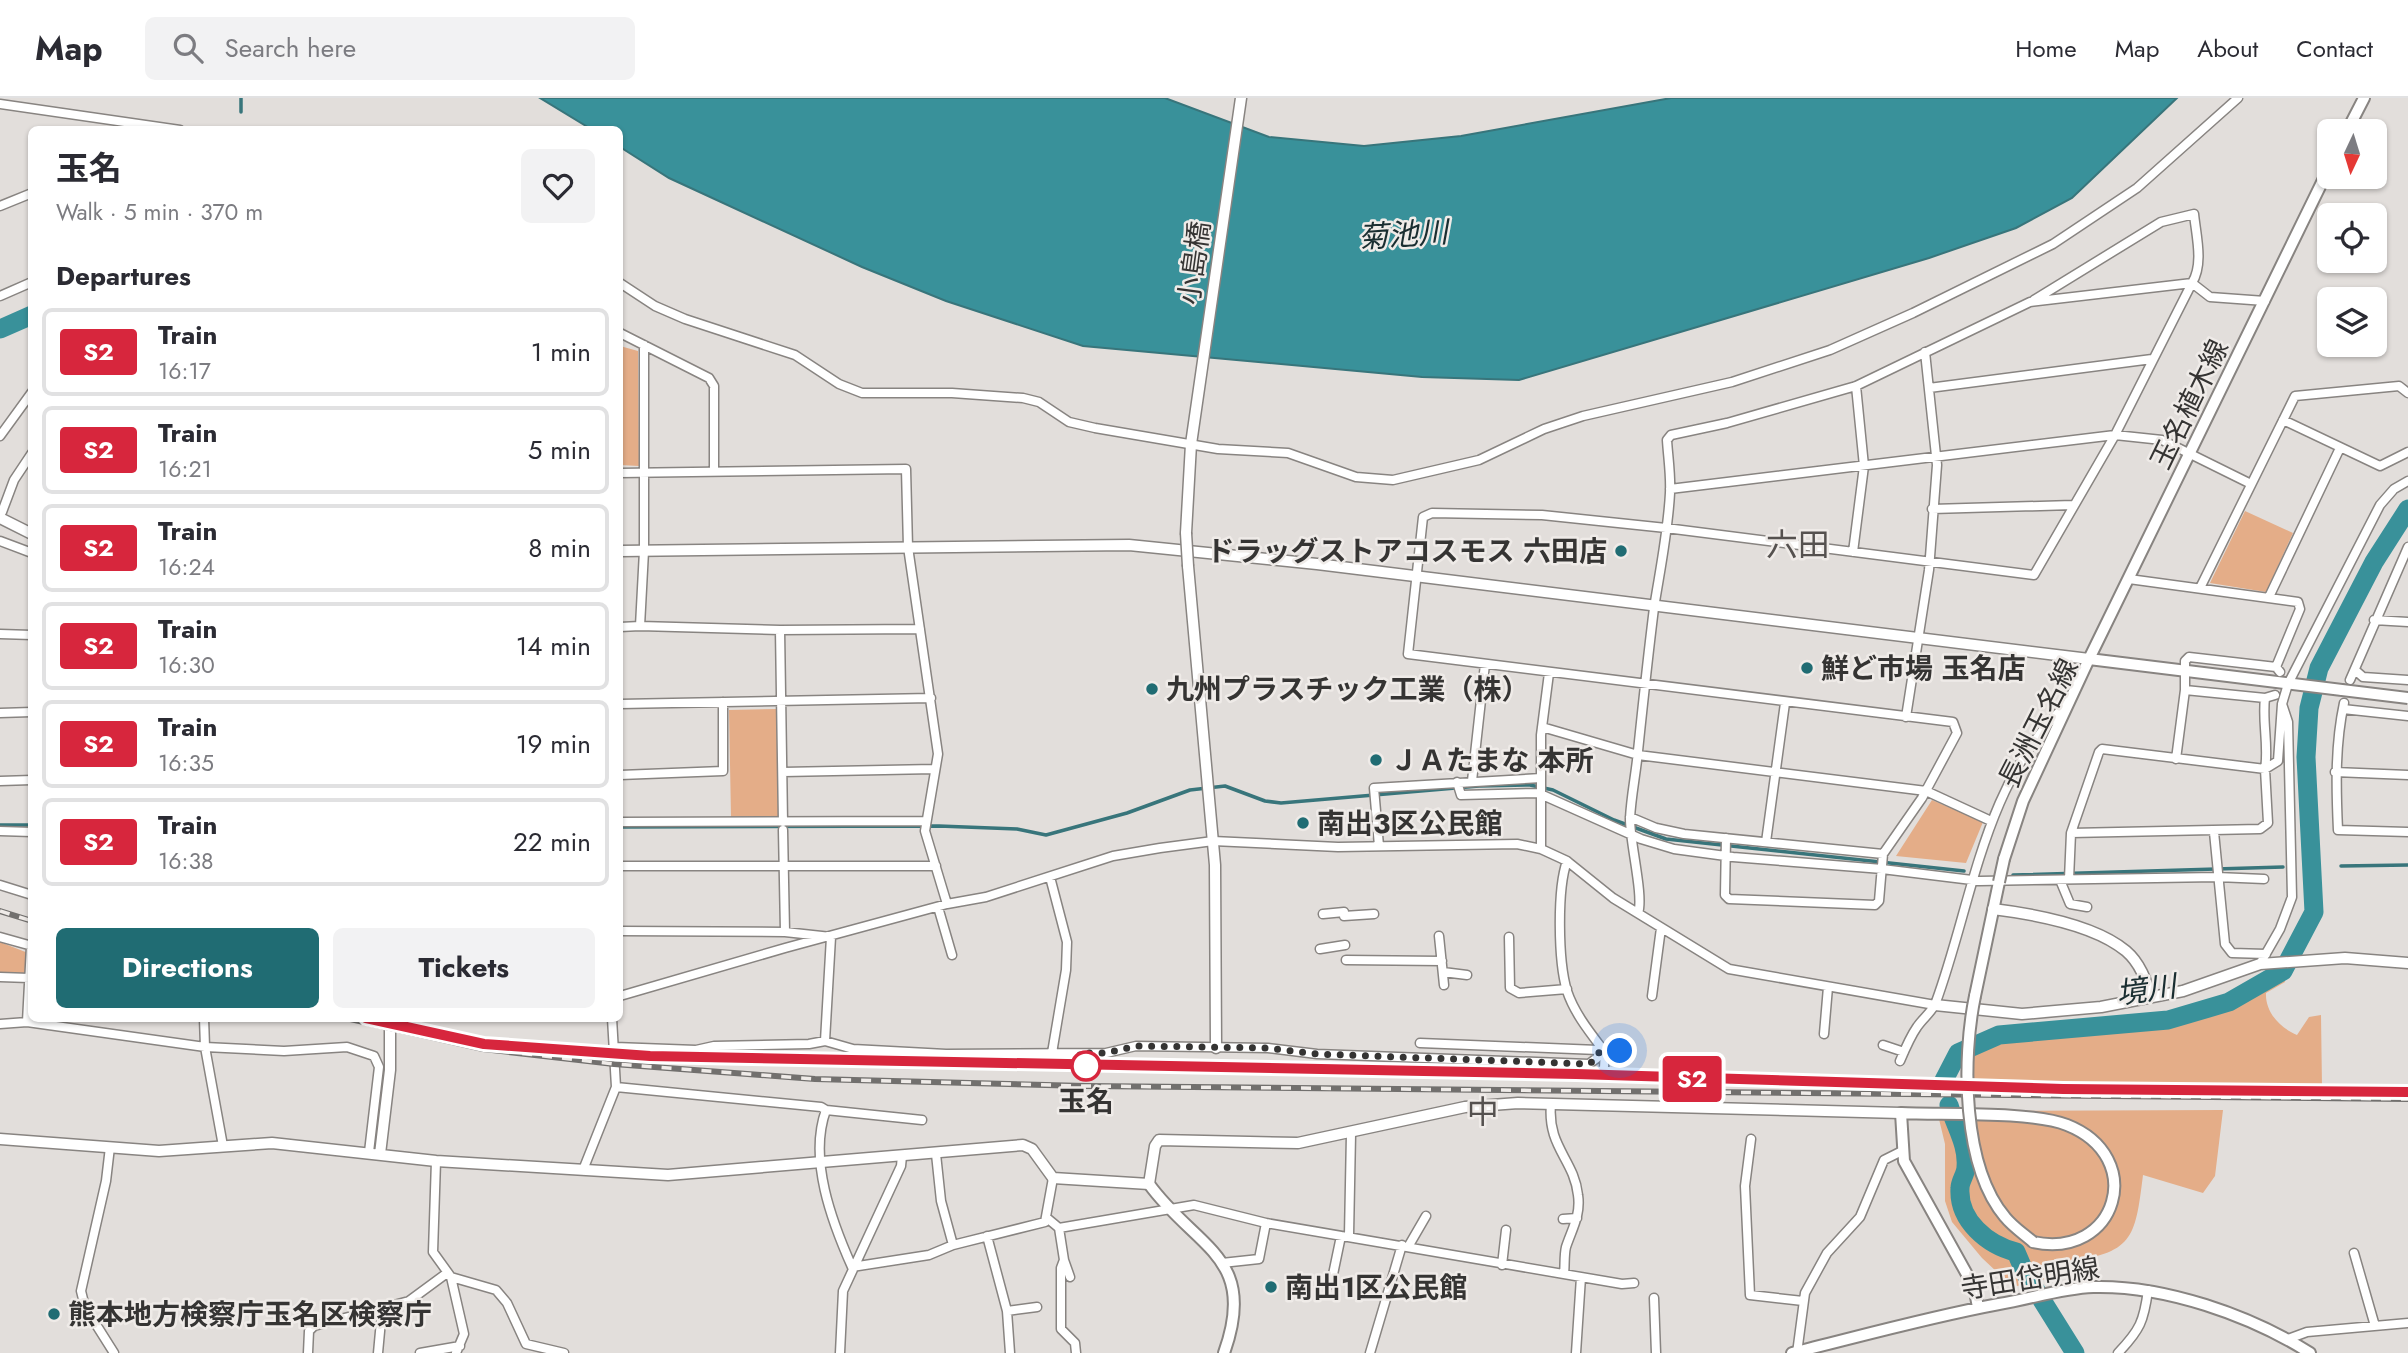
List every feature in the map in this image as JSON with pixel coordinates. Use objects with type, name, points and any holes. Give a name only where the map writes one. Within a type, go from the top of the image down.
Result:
[{"type":"main road","points":[[2353,119],[2364,98]]},
{"type":"main road","name":"玉名植木線","points":[[2089,659],[2319,189]]},
{"type":"main road","name":"長洲玉名線","points":[[1901,1113],[1957,1116],[2054,1121],[2088,1136],[2103,1148],[2113,1167],[2113,1203],[2096,1230],[2068,1244],[2050,1246],[2033,1242],[2003,1216],[1982,1173],[1978,1156],[1968,1084],[1968,1038],[2004,859],[2023,801],[2089,659],[2408,698]]},
{"type":"main road","points":[[1901,1113],[1902,1151],[1914,1182],[1937,1216],[1974,1287],[1978,1307]]},
{"type":"main road","points":[[1149,1184],[1212,1247],[1232,1285],[1233,1328],[1224,1353]]},
{"type":"main road","name":"寺田岱明線","points":[[1795,1353],[1978,1307],[2092,1287],[2148,1290],[2185,1299],[2288,1339],[2310,1353]]},
{"type":"street","name":"小島橋","points":[[1216,1048],[1213,841],[1186,533],[1192,439],[1241,98]]},
{"type":"street","points":[[623,285],[655,306],[685,319],[795,355],[839,384],[862,393],[952,393],[1023,398],[1039,402],[1069,422],[1192,439],[1219,449],[1288,453],[1356,477],[1393,480],[1479,460],[1544,429],[1583,416],[1731,382],[1830,350],[2053,244],[2137,188],[2238,98]]},
{"type":"street","points":[[0,104],[152,126]]},
{"type":"street","points":[[0,206],[28,195]]},
{"type":"street","points":[[1637,913],[1641,905],[1630,826],[1645,685],[1667,528],[1670,489],[1667,440],[1671,435],[1727,423],[1856,386],[2030,302],[2161,222],[2194,214],[2199,260],[2197,275],[2115,435],[2035,575],[1667,528],[1542,516],[1432,513],[1423,517],[1408,654],[1549,673],[1645,685],[1785,703],[1953,722],[1957,733],[1926,791],[1882,862],[1879,901],[1875,905],[1729,899],[1726,895],[1725,847]]},
{"type":"street","points":[[2030,302],[2192,283],[2210,297],[2265,301]]},
{"type":"street","points":[[0,296],[28,284]]},
{"type":"street","points":[[623,334],[709,378],[714,386],[714,470]]},
{"type":"street","points":[[640,626],[644,551],[644,345]]},
{"type":"street","points":[[1906,717],[1929,562],[1937,465],[1925,352]]},
{"type":"street","points":[[1928,388],[2152,359]]},
{"type":"street","points":[[1853,552],[1864,466],[1856,386]]},
{"type":"street","points":[[2200,588],[2295,396],[2399,386],[2408,393]]},
{"type":"street","points":[[0,436],[28,398]]},
{"type":"street","points":[[2283,420],[2381,466],[2408,452]]},
{"type":"street","points":[[1670,489],[2115,435],[2162,440],[2252,484]]},
{"type":"street","points":[[2269,597],[2340,448]]},
{"type":"street","points":[[28,459],[14,480],[1,515],[28,532]]},
{"type":"street","points":[[623,473],[906,470],[908,547],[938,754],[925,825],[936,866],[952,955]]},
{"type":"street","points":[[2087,907],[2073,907],[2061,887],[2067,876],[2071,833],[2102,749],[2265,769],[2278,761],[2282,704],[2380,505],[2394,489],[2408,481]]},
{"type":"street","points":[[1932,509],[2073,505]]},
{"type":"street","points":[[0,541],[28,552]]},
{"type":"street","points":[[623,551],[1129,545],[1317,564],[1416,579],[2089,659]]},
{"type":"street","points":[[2350,680],[2374,620],[2407,550]]},
{"type":"street","points":[[2129,579],[2298,602],[2300,609],[2278,669],[2189,657],[2185,661],[2185,690],[2176,759]]},
{"type":"street","points":[[2374,620],[2408,622]]},
{"type":"street","points":[[623,627],[920,629]]},
{"type":"street","points":[[780,630],[785,932]]},
{"type":"street","points":[[0,634],[28,635]]},
{"type":"street","points":[[1472,780],[1485,664]]},
{"type":"street","points":[[2355,670],[2363,677],[2408,680]]},
{"type":"street","points":[[1541,849],[1542,727],[1549,673]]},
{"type":"street","points":[[2185,690],[2265,698],[2275,695]]},
{"type":"street","points":[[623,705],[931,698]]},
{"type":"street","points":[[2071,833],[2260,829],[2269,822],[2265,769],[2265,698]]},
{"type":"street","points":[[1883,1045],[1902,1056],[1915,1030],[1935,1005],[1971,879],[1991,821],[2024,757],[2047,723],[2070,701]]},
{"type":"street","points":[[623,775],[723,771],[723,702]]},
{"type":"street","points":[[1766,842],[1785,703]]},
{"type":"street","points":[[623,995],[942,906],[986,897],[1113,856],[1213,841],[1378,846],[1517,844],[1541,849],[1567,860],[1637,913],[1729,969],[1935,1005],[2022,1014],[2101,1007],[2183,991],[2265,960],[2292,897],[2288,722],[2282,704]]},
{"type":"street","points":[[2408,716],[2344,706],[2335,772],[2338,830],[2344,833],[2408,832]]},
{"type":"street","points":[[0,713],[28,712]]},
{"type":"street","points":[[1542,727],[1638,755],[1926,791],[1991,821]]},
{"type":"street","points":[[783,772],[934,769]]},
{"type":"street","points":[[2335,772],[2408,775]]},
{"type":"street","points":[[0,781],[28,780]]},
{"type":"street","points":[[1378,846],[1374,788],[1458,787],[1472,780],[1542,787],[1630,826],[1674,849],[1766,842],[1971,879],[2217,871],[2264,879]]},
{"type":"street","points":[[1458,787],[1461,795],[1518,792],[1542,787]]},
{"type":"street","points":[[623,822],[783,826],[925,825]]},
{"type":"street","points":[[1630,826],[1656,828],[1725,847],[1882,862]]},
{"type":"street","points":[[0,831],[28,832]]},
{"type":"street","points":[[2214,832],[2225,944],[2232,953],[2265,960],[2301,962],[2345,958],[2408,963]]},
{"type":"street","points":[[1567,860],[1563,879],[1562,933],[1567,989],[1576,1012],[1601,1049],[1605,1068]]},
{"type":"street","points":[[623,866],[936,866]]},
{"type":"street","points":[[1050,877],[1067,942],[1066,970],[1052,1053]]},
{"type":"street","points":[[0,885],[28,894]]},
{"type":"street","points":[[1993,909],[2098,933],[2127,951],[2143,973],[2151,998]]},
{"type":"street","points":[[1323,914],[1374,914]]},
{"type":"street","points":[[1652,996],[1661,928]]},
{"type":"street","points":[[623,931],[785,932],[831,937]]},
{"type":"street","points":[[1439,936],[1444,985]]},
{"type":"street","points":[[0,937],[28,945]]},
{"type":"street","points":[[825,1041],[831,937]]},
{"type":"street","points":[[1508,937],[1510,988],[1519,993],[1567,989]]},
{"type":"street","points":[[1320,949],[1345,944]]},
{"type":"street","points":[[1346,960],[1442,961]]},
{"type":"street","points":[[1443,972],[1467,975]]},
{"type":"street","points":[[0,976],[28,978]]},
{"type":"street","points":[[1824,1034],[1828,987]]},
{"type":"street","points":[[27,1022],[28,1000]]},
{"type":"street","points":[[0,1024],[27,1022],[205,1047],[284,1051],[347,1047],[374,1056],[379,1067],[374,1153]]},
{"type":"street","points":[[204,1022],[205,1047],[223,1146]]},
{"type":"street","points":[[374,1153],[390,1070],[390,1022]]},
{"type":"street","points":[[583,1170],[617,1087],[612,1022]]},
{"type":"street","points":[[615,1047],[695,1050],[714,1046],[809,1044],[825,1041],[853,1049],[913,1053],[1106,1053],[1136,1046],[1589,1064],[1597,1058],[1601,1049]]},
{"type":"street","points":[[1420,1044],[1620,1051]]},
{"type":"street","points":[[617,1087],[809,1105],[826,1110],[922,1120]]},
{"type":"street","points":[[1053,1178],[1149,1184],[1155,1146],[1159,1140],[1298,1143],[1351,1134],[1465,1107],[1551,1104],[1901,1113]]},
{"type":"street","points":[[1551,1104],[1550,1130],[1576,1183],[1577,1218],[1566,1248],[1564,1274]]},
{"type":"street","points":[[826,1110],[822,1163],[827,1199],[852,1267]]},
{"type":"street","points":[[1331,1284],[1345,1235],[1351,1134]]},
{"type":"street","points":[[0,1139],[159,1151],[272,1143],[436,1161],[680,1175],[1023,1145],[1031,1149],[1053,1178],[1045,1222],[953,1245],[929,1255],[866,1262],[852,1267]]},
{"type":"street","points":[[1751,1139],[1748,1143],[1745,1186],[1750,1295],[1803,1301]]},
{"type":"street","points":[[110,1147],[106,1181],[81,1291],[85,1307],[114,1353]]},
{"type":"street","points":[[1795,1353],[1803,1301],[1827,1253],[1860,1217],[1884,1160],[1902,1151]]},
{"type":"street","points":[[936,1154],[942,1201],[953,1245]]},
{"type":"street","points":[[841,1353],[843,1291],[901,1166],[902,1156]]},
{"type":"street","points":[[420,1353],[458,1349],[464,1334],[449,1275],[433,1252],[436,1161]]},
{"type":"street","points":[[1059,1228],[1194,1205],[1266,1223],[1502,1265],[1622,1284],[1634,1283]]},
{"type":"street","points":[[1370,1353],[1405,1246],[1426,1216]]},
{"type":"street","points":[[1048,1217],[1059,1228],[1064,1261],[1070,1277]]},
{"type":"street","points":[[1563,1219],[1577,1218]]},
{"type":"street","points":[[1222,1264],[1259,1259],[1266,1223]]},
{"type":"street","points":[[1502,1265],[1506,1230]]},
{"type":"street","points":[[987,1236],[1007,1311],[1010,1353]]},
{"type":"street","points":[[2354,1254],[2375,1326]]},
{"type":"street","points":[[1064,1261],[1060,1268],[1061,1329],[1075,1343],[1076,1353]]},
{"type":"street","points":[[309,1353],[309,1331],[314,1326],[409,1301],[449,1275]]},
{"type":"street","points":[[449,1275],[496,1290],[508,1303],[526,1348],[564,1353]]},
{"type":"street","points":[[1576,1353],[1581,1277]]},
{"type":"street","points":[[2118,1353],[2139,1329],[2148,1290]]},
{"type":"street","points":[[1654,1298],[1656,1353]]},
{"type":"street","points":[[1007,1311],[1037,1307]]},
{"type":"street","points":[[378,1353],[382,1310]]},
{"type":"street","points":[[2288,1339],[2307,1332],[2408,1323]]},
{"type":"shaded area","points":[[623,347],[638,351],[639,466],[623,465]]},
{"type":"shaded area","points":[[2245,511],[2293,533],[2266,592],[2210,583]]},
{"type":"shaded area","points":[[777,709],[778,816],[731,817],[729,710]]},
{"type":"shaded area","points":[[1932,800],[1983,822],[1966,863],[1896,856]]},
{"type":"shaded area","points":[[0,942],[28,953],[26,971],[21,975],[0,973]]},
{"type":"shaded area","points":[[2283,971],[2285,982],[2266,993],[2268,1007],[2279,1024],[2297,1035],[2309,1017],[2321,1015],[2322,1087],[1968,1084],[1958,1048],[1999,1035],[2168,1020],[2229,1002]]},
{"type":"shaded area","points":[[2223,1110],[2215,1176],[2203,1193],[2143,1175],[2137,1215],[2126,1240],[2104,1254],[2064,1262],[2065,1274],[2013,1287],[1982,1258],[1952,1222],[1945,1201],[1945,1144],[1938,1115],[1970,1111]]},
{"type":"water","name":"菊池川","points":[[540,98],[1165,98],[1269,137],[1364,146],[1461,136],[1671,98],[2177,98],[2072,198],[2016,228],[1929,258],[1519,380],[1422,377],[1083,346],[946,301],[862,267],[669,178],[623,149],[623,126],[586,126]]},
{"type":"waterway","points":[[241,98],[241,112]]},
{"type":"waterway","points":[[0,329],[28,317]]},
{"type":"waterway","name":"境川","points":[[1944,1080],[1958,1053],[1999,1035],[2168,1020],[2229,1002],[2283,971],[2314,912],[2306,757],[2309,708],[2319,668],[2374,562],[2408,509]]},
{"type":"waterway","points":[[623,827],[939,826],[1017,829],[1046,835],[1127,813],[1190,790],[1225,786],[1265,801],[1281,803],[1479,786],[1530,785],[1553,790],[1614,820],[1666,839],[1964,871]]},
{"type":"waterway","points":[[0,825],[28,825]]},
{"type":"waterway","points":[[2341,866],[2408,865]]},
{"type":"waterway","points":[[2013,875],[2283,867]]},
{"type":"waterway","name":"境川","points":[[1949,1105],[1965,1151],[1966,1170],[1960,1188],[1961,1200],[1969,1221],[1995,1244],[2016,1252],[2025,1273],[2075,1353]]},
{"type":"railway","points":[[0,911],[28,920]]},
{"type":"railway","points":[[364,1022],[483,1049],[614,1064],[815,1079],[1085,1086],[2408,1099]]},
{"type":"railway","points":[[657,1056],[823,1062],[1353,1069],[1808,1083]]},
{"type":"train","name":"S2","points":[[382,1022],[484,1044],[569,1052],[822,1062],[1353,1069],[2063,1089],[2408,1092]]},
{"type":"place","name":"ドラッグストアコスモス 六田店","points":[[1621,551]]},
{"type":"place","name":"鮮ど市場 玉名店","points":[[1807,668]]},
{"type":"place","name":"九州プラスチック工業（株）","points":[[1152,689]]},
{"type":"place","name":"ＪＡたまな 本所","points":[[1376,760]]},
{"type":"place","name":"南出3区公民館","points":[[1303,823]]},
{"type":"place","name":"玉名","points":[[1086,1066]]},
{"type":"place","name":"南出1区公民館","points":[[1271,1287]]},
{"type":"place","name":"熊本地方検察庁玉名区検察庁","points":[[54,1314]]},
{"type":"district","name":"六田","points":[[1798,545]]},
{"type":"district","name":"中","points":[[1483,1112]]},
{"type":"route","points":[[1086,1066],[1079,1053],[1106,1053],[1136,1046],[1268,1048],[1317,1054],[1589,1064],[1597,1058],[1601,1047],[1605,1050],[1620,1051]]}]
